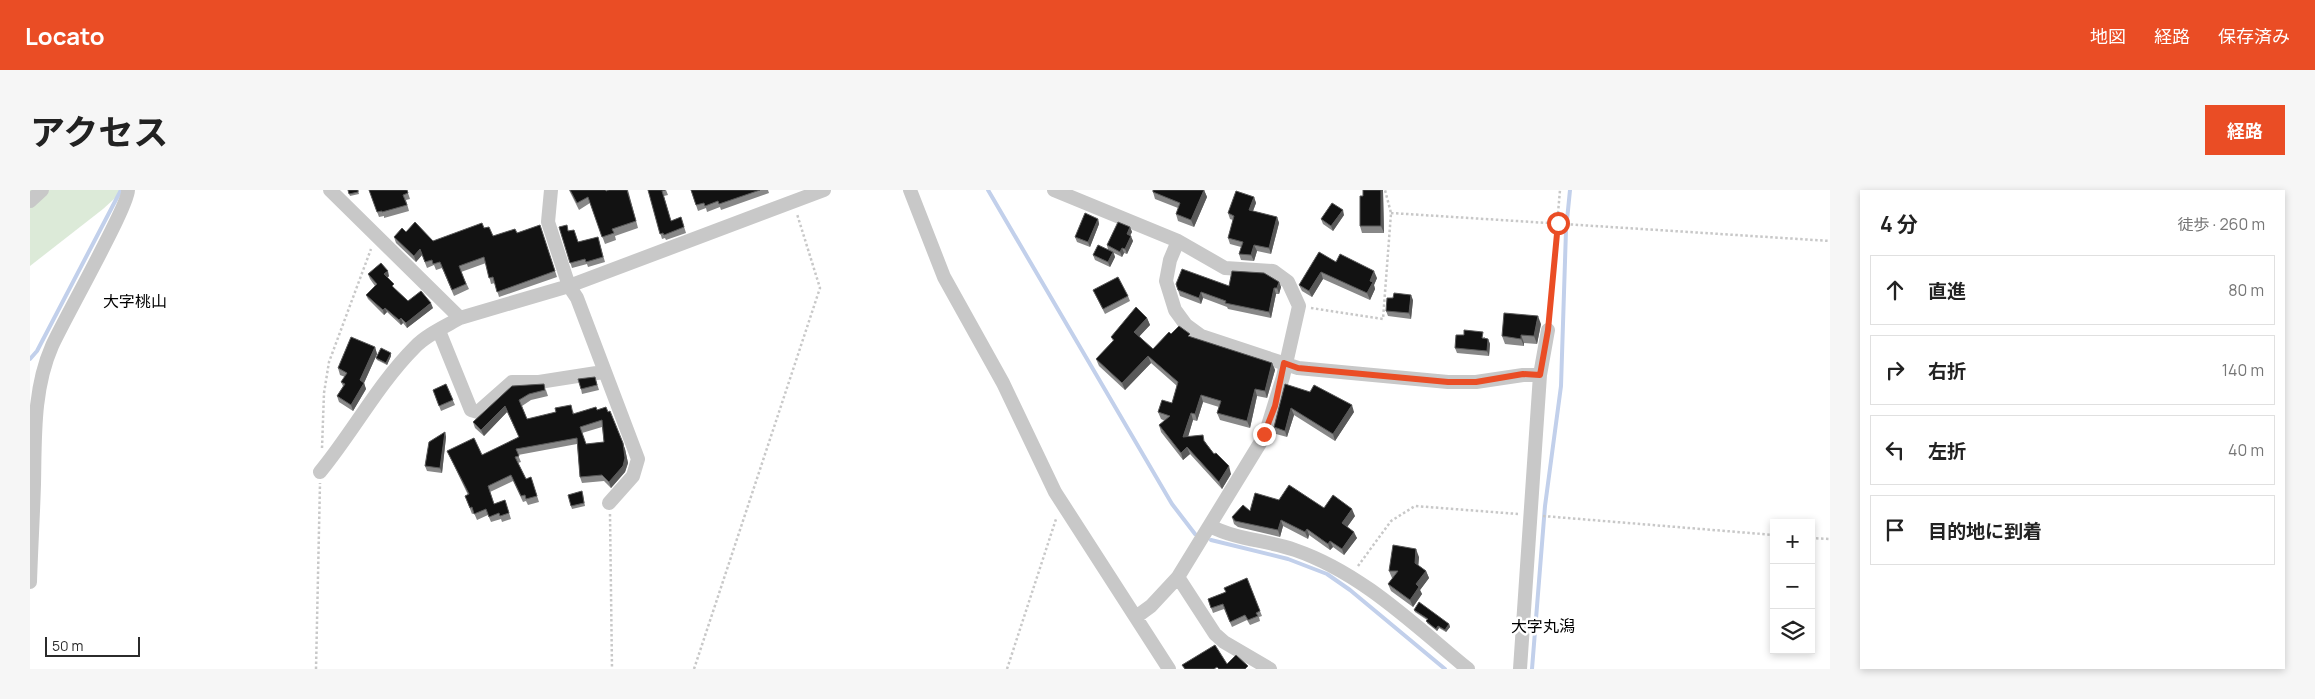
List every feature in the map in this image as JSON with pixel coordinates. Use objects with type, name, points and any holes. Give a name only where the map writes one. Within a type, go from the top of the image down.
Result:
[{"type":"street","points":[[30,201],[42,190]]},
{"type":"street","points":[[30,582],[34,427],[39,390],[51,347],[118,218],[128,190]]},
{"type":"street","points":[[330,190],[460,318]]},
{"type":"street","points":[[551,190],[548,222],[569,286],[577,298],[603,372],[638,459],[634,476],[609,503]]},
{"type":"street","points":[[320,472],[340,447],[360,415],[416,345],[460,318],[569,286],[824,190]]},
{"type":"street","points":[[910,190],[944,277],[1003,383],[1062,503],[1168,669]]},
{"type":"street","points":[[1054,190],[1178,241],[1225,268],[1273,271],[1288,282],[1299,306],[1275,406],[1264,434],[1178,577],[1151,606],[1136,617]]},
{"type":"street","points":[[1178,241],[1170,260],[1166,280],[1175,310],[1186,325],[1201,336],[1298,368],[1448,382],[1476,382],[1523,374],[1540,375]]},
{"type":"street","points":[[439,330],[471,410],[478,412],[512,382],[539,382],[603,372]]},
{"type":"street","points":[[1520,669],[1540,375],[1548,330]]},
{"type":"street","points":[[1210,526],[1225,534],[1295,550],[1352,576],[1468,669]]},
{"type":"street","points":[[1178,577],[1215,634],[1224,642],[1270,669]]},
{"type":"path","points":[[1299,306],[1383,319],[1391,213],[1385,190]]},
{"type":"path","points":[[1548,330],[1560,223],[1560,190]]},
{"type":"path","points":[[694,669],[820,288],[793,201]]},
{"type":"path","points":[[1391,213],[1830,241]]},
{"type":"path","points":[[316,669],[320,472],[324,393],[329,362],[354,289],[376,237]]},
{"type":"path","points":[[609,503],[612,669]]},
{"type":"path","points":[[1007,669],[1062,503]]},
{"type":"path","points":[[1352,576],[1391,521],[1415,506],[1770,535]]},
{"type":"path","points":[[1815,538],[1830,539]]},
{"type":"green space","points":[[30,190],[124,190],[103,209],[30,266]]},
{"type":"building","points":[[348,190],[358,190],[358,192],[349,194]]},
{"type":"building","points":[[369,190],[407,190],[408,193],[403,195],[407,205],[377,212]]},
{"type":"building","points":[[570,190],[627,190],[636,221],[612,229],[614,233],[602,237],[588,197],[577,203]]},
{"type":"building","points":[[648,190],[665,190],[662,191],[671,221],[681,217],[684,227],[664,235],[663,233],[660,234]]},
{"type":"building","points":[[691,190],[760,190],[719,204],[718,201],[705,206],[704,203],[696,205]]},
{"type":"building","points":[[1153,190],[1204,190],[1191,220],[1176,214],[1180,203],[1153,192]]},
{"type":"building","points":[[1363,190],[1381,190],[1381,226],[1360,226],[1360,196],[1363,196]]},
{"type":"building","points":[[1236,191],[1254,197],[1249,210],[1277,217],[1269,248],[1254,245],[1251,255],[1239,254],[1243,242],[1228,238],[1234,216],[1228,213]]},
{"type":"building","points":[[1332,203],[1343,210],[1331,226],[1321,219]]},
{"type":"building","points":[[1085,213],[1098,219],[1088,242],[1075,237]]},
{"type":"building","points":[[415,222],[433,241],[482,223],[484,228],[489,227],[493,236],[515,229],[517,233],[540,225],[555,271],[497,292],[493,277],[489,278],[484,257],[459,266],[466,284],[452,290],[440,262],[433,264],[432,260],[425,262],[420,249],[414,256],[394,237],[402,228],[406,232]]},
{"type":"building","points":[[1118,222],[1130,227],[1127,234],[1131,236],[1125,249],[1122,248],[1120,252],[1107,245]]},
{"type":"building","points":[[567,225],[568,231],[574,230],[578,242],[598,237],[603,257],[586,262],[585,259],[570,263],[559,227]]},
{"type":"building","points":[[1098,245],[1113,252],[1108,262],[1093,255]]},
{"type":"building","points":[[1319,252],[1336,262],[1340,254],[1374,271],[1370,281],[1373,282],[1367,293],[1321,272],[1309,291],[1299,285]]},
{"type":"building","points":[[381,263],[388,271],[384,274],[394,284],[392,286],[408,301],[421,291],[431,303],[406,323],[401,318],[399,320],[385,308],[383,310],[366,295],[377,284],[368,274]]},
{"type":"building","points":[[1182,269],[1229,286],[1232,271],[1264,273],[1279,282],[1277,288],[1274,288],[1269,312],[1225,303],[1226,301],[1201,292],[1199,298],[1178,290],[1176,284]]},
{"type":"building","points":[[1118,277],[1128,296],[1103,309],[1093,290]]},
{"type":"building","points":[[1394,293],[1411,295],[1409,313],[1386,311],[1387,298],[1393,298]]},
{"type":"building","points":[[1136,307],[1147,318],[1134,332],[1153,349],[1169,332],[1171,334],[1179,326],[1190,334],[1188,336],[1272,363],[1265,391],[1255,389],[1247,421],[1217,413],[1221,401],[1201,395],[1195,414],[1191,413],[1183,437],[1203,435],[1204,441],[1214,454],[1216,453],[1229,466],[1219,482],[1187,447],[1181,453],[1159,425],[1170,416],[1158,412],[1162,400],[1172,403],[1178,382],[1148,356],[1122,383],[1096,359],[1114,340],[1111,337]]},
{"type":"building","points":[[1504,313],[1538,316],[1534,336],[1521,335],[1521,339],[1502,336]]},
{"type":"building","points":[[1464,330],[1483,332],[1482,338],[1488,339],[1487,351],[1455,348],[1456,335],[1464,335]]},
{"type":"building","points":[[351,337],[375,347],[360,380],[364,383],[351,405],[337,396],[345,384],[341,382],[347,373],[338,368]]},
{"type":"building","points":[[381,348],[391,353],[386,363],[376,358]]},
{"type":"building","points":[[595,377],[597,385],[581,389],[578,379]]},
{"type":"building","points":[[446,384],[453,400],[439,406],[433,390]]},
{"type":"building","points":[[544,384],[545,390],[529,394],[519,400],[527,419],[556,412],[555,408],[571,405],[573,414],[596,407],[597,410],[606,407],[608,412],[610,411],[623,443],[625,458],[623,466],[609,482],[602,475],[580,477],[577,438],[516,449],[519,456],[515,457],[526,479],[531,477],[537,496],[526,499],[525,495],[521,496],[511,475],[488,486],[494,504],[505,500],[509,513],[500,516],[499,513],[489,517],[486,509],[474,514],[465,496],[469,494],[447,451],[474,438],[482,455],[519,437],[505,406],[481,430],[473,422],[512,386]],"holes":[[[602,420],[604,442],[586,444],[580,427]]]},
{"type":"building","points":[[1285,384],[1310,392],[1314,385],[1352,405],[1333,434],[1291,408],[1285,431],[1274,427]]},
{"type":"building","points":[[445,432],[440,468],[425,466],[429,442]]},
{"type":"building","points":[[1289,485],[1324,508],[1333,495],[1352,509],[1342,523],[1354,532],[1342,549],[1330,541],[1328,544],[1307,529],[1305,532],[1281,520],[1278,530],[1235,521],[1232,517],[1243,505],[1250,511],[1255,493],[1279,500]]},
{"type":"building","points":[[582,491],[584,503],[571,506],[568,495]]},
{"type":"building","points":[[1393,545],[1416,549],[1415,563],[1426,571],[1416,584],[1419,587],[1410,600],[1388,584],[1398,571],[1389,571]]},
{"type":"building","points":[[1247,578],[1260,611],[1256,613],[1258,616],[1248,620],[1245,615],[1230,622],[1223,604],[1211,608],[1208,599],[1226,592],[1224,588]]},
{"type":"building","points":[[1419,602],[1449,624],[1445,630],[1438,626],[1436,629],[1426,621],[1428,619],[1414,610]]},
{"type":"building","points":[[1215,645],[1227,664],[1236,655],[1248,666],[1245,669],[1219,669],[1217,667],[1214,669],[1185,669],[1182,665]]},
{"type":"waterway","points":[[30,359],[37,351],[121,190]]},
{"type":"waterway","points":[[988,190],[1172,504],[1195,534]]},
{"type":"waterway","points":[[1532,669],[1545,506],[1561,386],[1566,230],[1570,190]]},
{"type":"waterway","points":[[1211,540],[1288,559],[1327,574],[1350,590],[1445,669]]},
{"type":"district","name":"大字桃山","points":[[135,301]]},
{"type":"district","name":"大字丸潟","points":[[1543,626]]},
{"type":"route","points":[[1264,434],[1275,406],[1283,377],[1284,363],[1298,368],[1448,382],[1476,382],[1523,374],[1540,375],[1548,330],[1558,223]]}]
